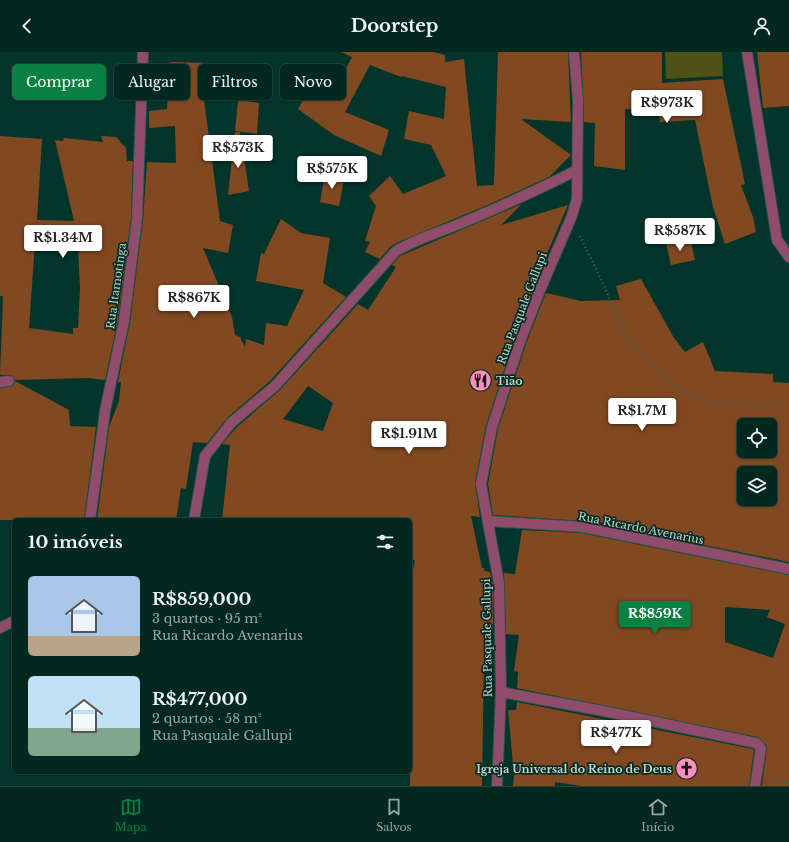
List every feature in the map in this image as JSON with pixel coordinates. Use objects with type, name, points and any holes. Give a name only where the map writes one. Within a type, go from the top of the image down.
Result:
[{"type":"street","name":"Rua Itamotinga","points":[[90,518],[105,411],[124,321],[138,219],[143,52]]},
{"type":"street","name":"Rua Pasquale Gallupi","points":[[497,786],[501,692],[499,583],[481,484],[492,427],[521,339],[540,288],[571,218],[576,199],[578,101],[574,52]]},
{"type":"street","points":[[747,52],[777,240],[789,257]]},
{"type":"street","points":[[194,518],[205,456],[232,422],[275,386],[396,251],[413,241],[445,230],[524,197],[577,170]]},
{"type":"street","name":"Rua Ricardo Avenarius","points":[[488,521],[583,527],[789,569]]},
{"type":"street","points":[[0,628],[12,622]]},
{"type":"street","points":[[501,692],[603,710],[756,743],[761,748],[755,786]]},
{"type":"path","points":[[571,218],[602,281],[626,337],[677,390],[718,404],[789,407]]},
{"type":"green space","points":[[665,52],[722,52],[723,76],[666,79]]},
{"type":"building","points":[[341,52],[433,52],[445,55],[445,62],[464,59],[477,186],[494,185],[498,52],[568,52],[571,122],[521,119],[571,155],[549,177],[490,204],[401,241],[391,246],[380,259],[365,252],[370,242],[365,241],[376,206],[369,196],[390,176],[403,194],[446,176],[431,145],[404,139],[409,111],[444,119],[446,87],[401,77],[370,65],[345,112],[389,130],[381,156],[334,135],[298,109],[303,100],[346,100],[346,69],[352,57]]},
{"type":"building","points":[[581,52],[662,52],[662,83],[723,79],[745,184],[741,185],[753,217],[756,232],[725,244],[713,207],[695,120],[660,122],[659,109],[625,109],[625,170],[594,166],[595,123],[584,122]]},
{"type":"building","points":[[757,52],[789,52],[789,106],[763,108]]},
{"type":"building","points":[[170,62],[212,63],[198,64],[198,100],[204,100],[220,221],[233,225],[228,253],[203,248],[232,317],[235,335],[240,337],[245,347],[246,339],[264,345],[266,323],[287,326],[304,290],[256,281],[261,253],[264,254],[281,219],[301,233],[330,238],[323,283],[346,297],[270,381],[228,417],[207,443],[193,442],[186,489],[181,488],[176,518],[97,518],[109,427],[119,401],[121,382],[118,382],[130,322],[143,220],[147,162],[176,163],[175,126],[149,128],[149,111],[167,109],[168,100],[190,100],[190,64],[170,64]]},
{"type":"building","points":[[238,100],[259,103],[257,134],[235,131]]},
{"type":"building","points":[[235,132],[240,132],[249,191],[228,195]]},
{"type":"building","points":[[0,136],[42,139],[37,220],[74,221],[55,140],[63,141],[64,138],[103,142],[101,136],[116,137],[126,148],[127,161],[133,161],[131,218],[118,320],[105,380],[87,378],[15,380],[11,375],[0,375],[3,296],[0,296]],"holes":[[[35,243],[78,247],[80,288],[78,328],[73,328],[73,334],[29,328]]]},
{"type":"building","points":[[325,174],[344,178],[339,206],[320,202]]},
{"type":"building","points":[[522,204],[501,225],[568,205],[546,256],[543,256],[529,290],[533,291],[515,337],[486,425],[475,483],[480,517],[471,516],[482,568],[484,568],[484,571],[490,572],[493,584],[493,633],[486,632],[484,659],[482,786],[410,786],[410,774],[412,774],[412,575],[415,560],[412,560],[412,518],[222,518],[230,445],[222,444],[237,427],[280,390],[358,304],[368,310],[396,267],[392,265],[400,256]],"holes":[[[308,386],[333,403],[323,431],[283,419]]]},
{"type":"building","points":[[690,238],[695,260],[671,265],[666,243]]},
{"type":"building","points":[[641,279],[674,338],[685,352],[703,342],[715,371],[773,374],[773,382],[789,383],[789,562],[584,521],[493,515],[488,484],[498,429],[527,341],[546,293],[581,301],[620,300],[616,286]]},
{"type":"building","points":[[15,381],[69,410],[70,426],[96,427],[84,518],[12,518],[12,520],[0,520],[0,388],[13,386]]},
{"type":"building","points":[[522,530],[582,533],[789,575],[789,786],[762,786],[767,746],[757,737],[517,688],[518,672],[514,671],[519,635],[506,634],[504,573],[515,574]],"holes":[[[725,607],[770,610],[767,617],[785,624],[773,658],[725,642]]]},
{"type":"building","points":[[517,702],[753,749],[749,786],[581,786],[555,782],[555,786],[513,786],[514,775],[508,710],[516,710]]},
{"type":"place","name":"Tião","points":[[481,381]]},
{"type":"place","name":"Igreja Universal do Reino de Deus","points":[[687,769]]}]
